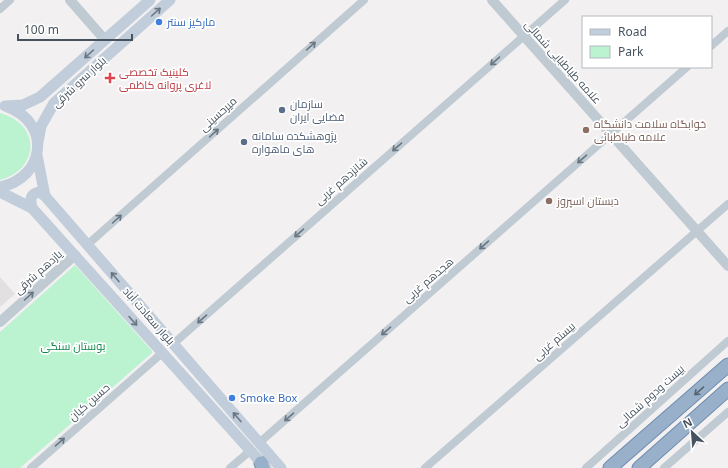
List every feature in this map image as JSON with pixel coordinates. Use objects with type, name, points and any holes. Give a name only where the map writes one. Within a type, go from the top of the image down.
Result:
[{"type":"highway","points":[[610,468],[728,365]]},
{"type":"highway","points":[[639,468],[728,390]]},
{"type":"main road","name":"بلوار سرو شرقی","points":[[2,106],[23,105],[40,97],[150,0]]},
{"type":"main road","name":"بلوار سرو شرقی","points":[[37,155],[41,126],[54,103],[170,0]]},
{"type":"main road","points":[[2,106],[17,110],[27,118],[34,129],[38,142]]},
{"type":"main road","points":[[0,187],[13,184],[24,177],[32,167],[37,155]]},
{"type":"main road","points":[[37,155],[45,196]]},
{"type":"main road","name":"بلوار سعادت آباد","points":[[0,192],[32,208],[263,466]]},
{"type":"main road","points":[[32,208],[30,199],[35,193],[40,192],[45,196]]},
{"type":"main road","name":"بلوار سعادت آباد","points":[[45,196],[281,468]]},
{"type":"street","points":[[0,8],[10,0]]},
{"type":"street","points":[[70,0],[105,40]]},
{"type":"street","name":"میرحسینی","points":[[87,244],[364,0]]},
{"type":"street","name":"علامه طباطبایی شمالی","points":[[492,0],[728,266]]},
{"type":"street","name":"شانزدهم غربی","points":[[173,344],[565,0]]},
{"type":"street","points":[[712,45],[728,31]]},
{"type":"street","name":"هجدهم غربی","points":[[260,442],[686,68]]},
{"type":"street","name":"بیستم غربی","points":[[425,468],[728,204]]},
{"type":"street","name":"یازدهم شرقی","points":[[0,322],[75,255]]},
{"type":"street","name":"بیست ودوم شمالی","points":[[586,468],[728,341]]},
{"type":"street","name":"حسین کیان","points":[[31,468],[162,353]]},
{"type":"street","points":[[664,468],[728,412]]},
{"type":"street","points":[[230,468],[250,451]]},
{"type":"shaded area","points":[[0,277],[15,294],[0,307]]},
{"type":"green space","points":[[0,113],[13,119],[23,127],[29,136],[30,146],[28,157],[23,166],[13,174],[0,180]]},
{"type":"green space","name":"بوستان سنگی","points":[[75,265],[152,351],[152,353],[20,468],[0,468],[0,332]]},
{"type":"place","name":"مارکیز سنتر","points":[[159,22]]},
{"type":"place","name":"کلینیک تخصصی لاغری پروانه کاظمی","points":[[110,78]]},
{"type":"place","name":"سازمان فضایی ایران","points":[[282,110]]},
{"type":"place","name":"خوابگاه سلامت دانشگاه علامه طباطبائی","points":[[586,130]]},
{"type":"place","name":"پژوهشکده سامانه های ماهواره","points":[[244,142]]},
{"type":"place","name":"دبستان اسپروز","points":[[549,201]]},
{"type":"place","name":"Smoke Box","points":[[232,398]]}]
